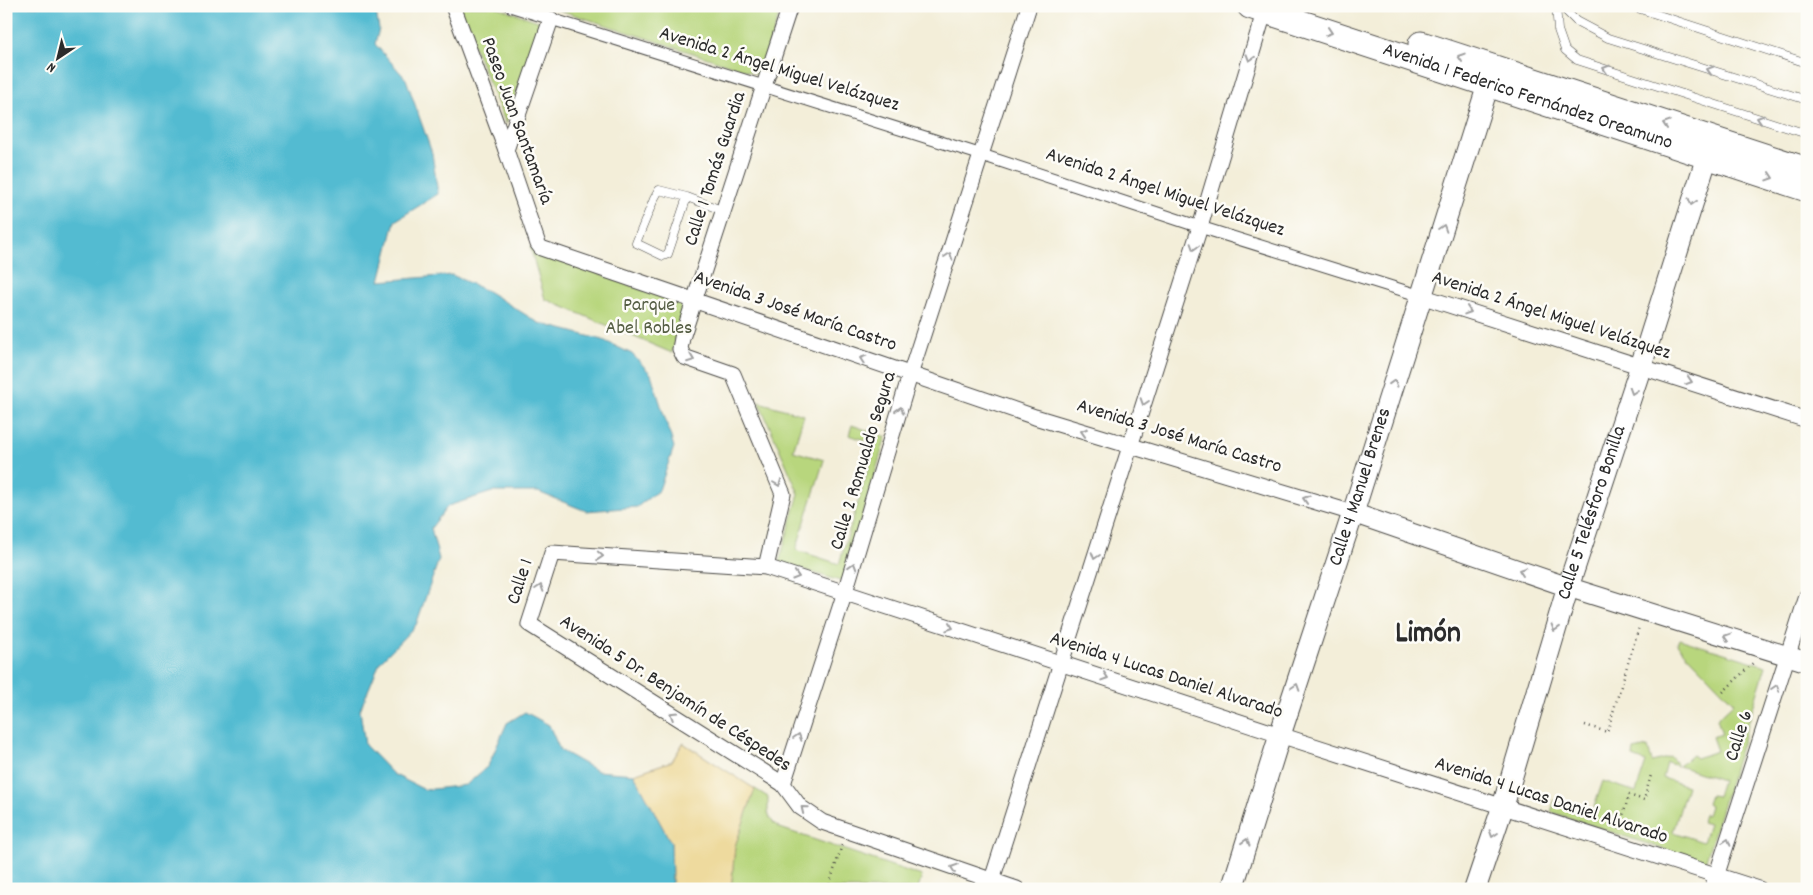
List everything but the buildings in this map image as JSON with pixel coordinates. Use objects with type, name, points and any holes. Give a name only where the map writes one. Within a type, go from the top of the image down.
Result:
[{"type":"highway","name":"Avenida 1 Federico Fernández Oreamuno","points":[[1302,6],[1491,76]]},
{"type":"highway","name":"Avenida 1 Federico Fernández Oreamuno","points":[[1260,8],[1491,76],[1710,147],[1807,170]]},
{"type":"highway","name":"Avenida 1 Federico Fernández Oreamuno","points":[[1710,147],[1807,189]]},
{"type":"main road","name":"Calle 4 Manuel Brenes","points":[[1232,889],[1491,76]]},
{"type":"main road","name":"Calle 5 Telésforo Bonilla","points":[[1475,889],[1568,586],[1641,366],[1710,147]]},
{"type":"street","name":"Paseo Juan Santamaría","points":[[453,6],[541,248]]},
{"type":"street","name":"Avenida 2 Ángel Miguel Velázquez","points":[[510,6],[982,155],[1200,227],[1807,420]]},
{"type":"street","name":"Calle 1 Tomás Guardia","points":[[766,567],[783,494],[733,374],[684,357],[680,349],[790,6]]},
{"type":"street","name":"Calle 2 Romualdo Segura","points":[[783,784],[845,592],[910,375],[1029,6]]},
{"type":"street","points":[[990,884],[1200,227],[1260,8]]},
{"type":"street","points":[[506,150],[551,20]]},
{"type":"street","name":"Avenida 3 José María Castro","points":[[541,248],[694,302],[1035,417],[1353,514],[1644,611],[1807,662]]},
{"type":"street","name":"Avenida 4 Lucas Daniel Alvarado","points":[[552,553],[766,567],[1615,843],[1714,882],[1758,889]]},
{"type":"street","name":"Calle 1","points":[[529,624],[552,553]]},
{"type":"street","name":"Calle 6","points":[[1714,882],[1807,596]]},
{"type":"street","name":"Avenida 5 Dr. Benjamín de Céspedes","points":[[529,624],[783,784],[800,807],[822,822],[990,884],[1017,889]]},
{"type":"lane","points":[[1556,6],[1558,30],[1564,50],[1577,60],[1807,134]]},
{"type":"lane","points":[[1561,6],[1576,21],[1608,38],[1807,100]]},
{"type":"lane","points":[[1631,6],[1807,63]]},
{"type":"lane","points":[[687,197],[668,254],[664,256],[636,243],[659,190],[687,197],[724,211]]},
{"type":"path","points":[[1584,726],[1607,732],[1644,611]]},
{"type":"path","points":[[1723,692],[1766,649]]},
{"type":"path","points":[[1615,843],[1629,796],[1644,800],[1651,775]]},
{"type":"path","points":[[828,889],[846,831]]},
{"type":"green space","points":[[457,6],[494,6],[541,22],[506,124]]},
{"type":"green space","points":[[547,6],[782,6],[760,75]]},
{"type":"green space","name":"Parque Abel Robles","points":[[530,247],[684,306],[672,353],[545,299]]},
{"type":"green space","points":[[759,402],[804,415],[793,451],[824,460],[796,550],[839,564],[876,444],[849,435],[852,425],[886,437],[843,582],[779,562],[799,494]]},
{"type":"green space","points":[[1679,639],[1766,666],[1705,863],[1551,812],[1555,800],[1592,813],[1603,781],[1636,792],[1646,762],[1633,757],[1634,750],[1648,747],[1652,762],[1671,757],[1678,766],[1667,763],[1663,778],[1687,786],[1673,832],[1703,842],[1709,824],[1702,822],[1704,814],[1707,815],[1710,806],[1707,804],[1710,795],[1717,796],[1722,780],[1679,766],[1692,755],[1696,758],[1717,751],[1712,737],[1722,734],[1717,719],[1734,703],[1677,644]]},
{"type":"green space","points":[[755,789],[768,797],[770,818],[780,828],[922,876],[918,889],[731,889],[735,846]]},
{"type":"sand","points":[[683,743],[755,789],[735,846],[731,889],[669,889],[672,882],[671,843],[634,774],[672,761]]},
{"type":"water","points":[[6,6],[375,6],[379,29],[375,44],[406,79],[432,153],[438,194],[395,221],[380,281],[452,275],[489,292],[539,323],[603,340],[632,354],[651,374],[674,447],[659,490],[637,507],[586,511],[538,492],[492,492],[448,506],[431,528],[439,559],[416,625],[380,662],[360,710],[365,745],[393,774],[425,790],[466,785],[488,766],[507,723],[525,712],[549,725],[560,750],[597,771],[634,774],[671,843],[672,882],[669,889],[6,889]]},
{"type":"district","name":"Limón","points":[[1428,635]]}]
